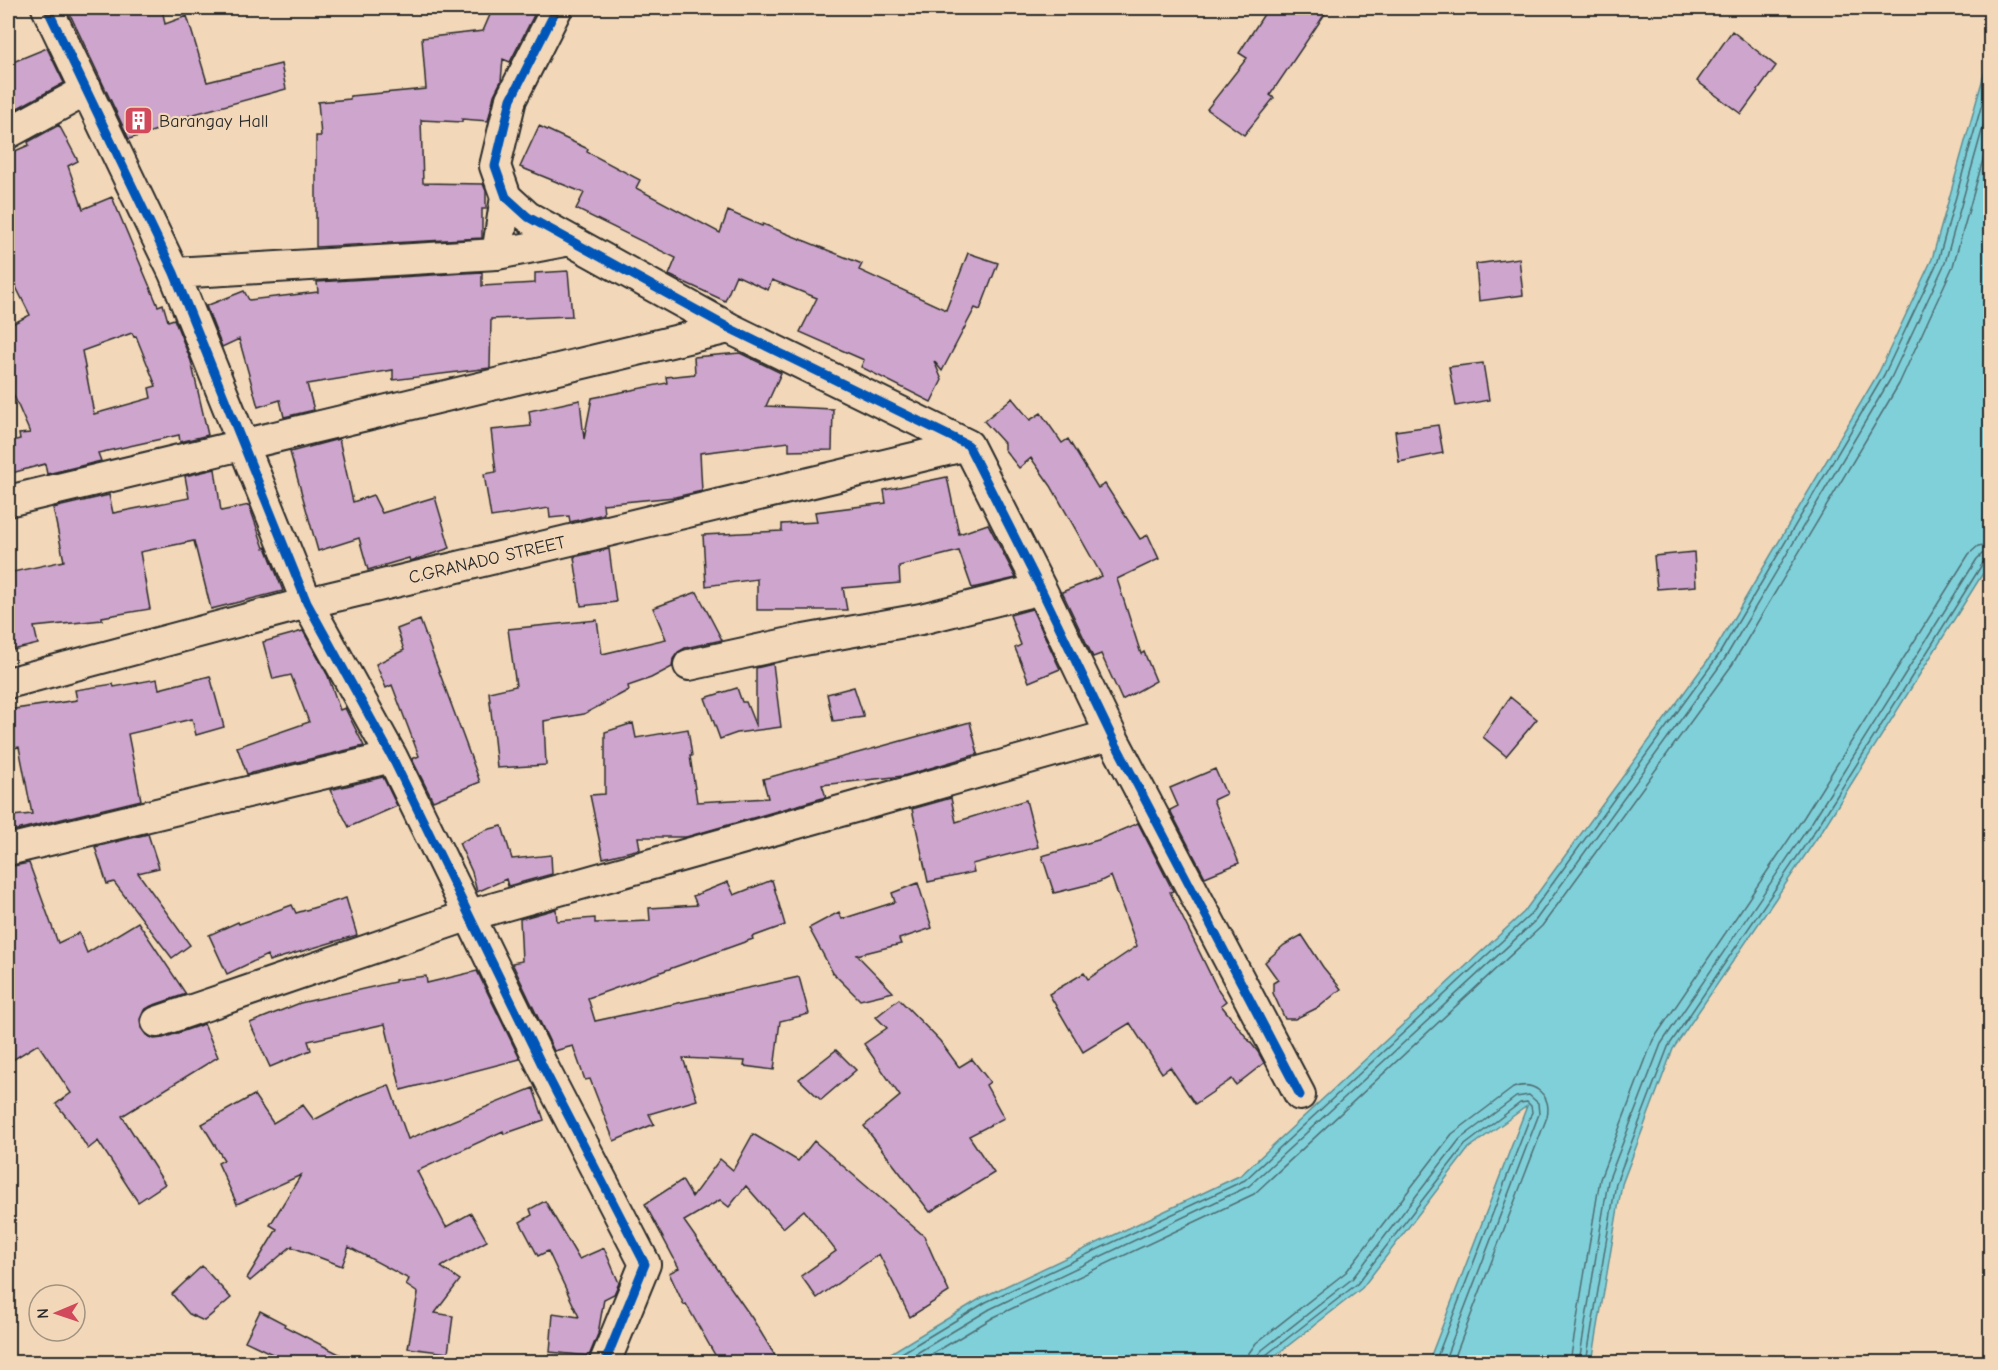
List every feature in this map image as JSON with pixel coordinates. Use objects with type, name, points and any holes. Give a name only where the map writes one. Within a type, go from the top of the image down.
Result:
[{"type":"street","points":[[47,8],[174,273],[306,603],[392,757],[543,1067],[645,1264],[605,1362]]},
{"type":"street","points":[[557,8],[512,99],[495,166],[506,197],[528,217],[729,328],[968,445],[1111,735],[1300,1095]]},
{"type":"street","points":[[8,133],[87,90]]},
{"type":"street","points":[[497,254],[506,197]]},
{"type":"street","points":[[174,273],[497,254],[570,240]]},
{"type":"street","points":[[8,501],[242,443],[729,328]]},
{"type":"street","name":"C.GRANADO STREET","points":[[8,683],[306,603],[968,445]]},
{"type":"street","points":[[689,665],[804,640],[921,619],[1041,589]]},
{"type":"street","points":[[158,1022],[470,915],[1111,735]]},
{"type":"street","points":[[8,850],[392,757]]},
{"type":"water","points":[[1990,53],[1990,562],[1823,829],[1673,1049],[1622,1184],[1592,1362],[1431,1362],[1430,1358],[1527,1106],[1469,1148],[1362,1288],[1267,1362],[876,1362],[983,1297],[1241,1175],[1524,912],[1713,653],[1879,372],[1932,259]]},
{"type":"building","points":[[67,8],[162,8],[165,24],[187,16],[207,82],[281,64],[286,89],[161,123],[163,128],[129,139]]},
{"type":"building","points":[[493,8],[515,8],[534,15],[510,62],[503,59],[501,81],[494,95],[488,121],[421,120],[423,183],[483,184],[486,191],[486,209],[482,209],[482,238],[316,247],[316,136],[321,136],[318,102],[350,99],[350,96],[426,89],[422,38],[483,31]]},
{"type":"building","points":[[1268,8],[1329,8],[1270,95],[1274,98],[1244,135],[1207,109],[1247,58],[1239,53]]},
{"type":"building","points":[[1732,31],[1776,66],[1741,114],[1697,81]]},
{"type":"building","points":[[47,48],[64,83],[14,110],[8,96],[8,64]]},
{"type":"building","points":[[59,125],[78,161],[68,166],[83,209],[112,197],[158,306],[163,304],[168,321],[174,319],[191,361],[208,435],[180,442],[179,435],[98,453],[101,461],[47,474],[45,464],[8,474],[8,442],[20,439],[19,434],[30,433],[8,382],[8,326],[30,315],[8,271],[8,154],[29,145],[28,142]],"holes":[[[132,333],[134,337],[136,336],[156,386],[149,388],[151,398],[94,414],[82,351]]]},
{"type":"building","points":[[539,126],[588,149],[587,152],[640,180],[636,188],[720,233],[728,211],[862,264],[859,270],[946,310],[968,253],[998,263],[980,310],[975,308],[942,371],[934,361],[942,380],[931,402],[861,367],[864,360],[800,332],[817,298],[772,280],[768,290],[736,275],[725,301],[669,275],[676,258],[576,209],[584,193],[520,167]]},
{"type":"building","points":[[1519,258],[1523,295],[1479,301],[1476,264]]},
{"type":"building","points":[[568,271],[572,316],[491,319],[490,368],[393,380],[393,370],[307,384],[314,410],[284,417],[280,400],[258,407],[239,339],[222,347],[206,306],[244,291],[249,300],[318,292],[317,282],[482,272],[482,286],[535,283],[535,273]]},
{"type":"building","points":[[740,353],[781,373],[766,406],[833,409],[832,450],[789,451],[789,442],[700,453],[702,491],[675,497],[603,504],[604,514],[570,522],[569,516],[550,518],[549,508],[491,517],[484,474],[496,472],[491,430],[531,426],[529,411],[580,400],[584,439],[592,398],[667,383],[666,377],[695,374],[694,357]]},
{"type":"building","points":[[1483,363],[1489,400],[1456,406],[1449,367]]},
{"type":"building","points":[[1012,398],[1030,420],[1041,413],[1062,443],[1068,439],[1098,488],[1105,484],[1140,539],[1148,535],[1159,559],[1117,579],[1141,654],[1144,652],[1156,681],[1122,700],[1101,654],[1093,657],[1062,592],[1102,576],[1051,486],[1031,458],[1019,468],[1004,449],[1004,443],[984,421]]},
{"type":"building","points":[[1438,425],[1443,453],[1399,462],[1395,431]]},
{"type":"building","points":[[339,439],[353,502],[373,495],[382,513],[435,497],[450,548],[410,561],[409,558],[368,570],[359,538],[318,551],[290,452]]},
{"type":"building","points":[[215,469],[221,511],[249,505],[264,548],[266,547],[283,591],[211,609],[194,541],[140,552],[150,609],[102,617],[102,620],[34,627],[38,644],[8,651],[8,573],[64,561],[53,508],[109,495],[113,513],[189,498],[185,476]]},
{"type":"building","points":[[947,477],[959,534],[988,524],[1016,578],[972,588],[959,551],[899,566],[900,583],[843,588],[847,610],[757,610],[757,579],[706,586],[703,535],[782,531],[782,524],[817,522],[815,512],[886,503],[884,490]]},
{"type":"building","points":[[609,549],[616,602],[581,606],[574,557]]},
{"type":"building","points":[[1694,552],[1696,586],[1657,589],[1654,556]]},
{"type":"building","points":[[697,592],[722,640],[685,648],[673,659],[672,667],[628,686],[629,690],[584,714],[544,721],[546,765],[497,768],[489,692],[516,686],[508,629],[597,620],[602,654],[666,639],[653,608]]},
{"type":"building","points":[[1032,609],[1060,669],[1029,682],[1015,648],[1021,645],[1010,615]]},
{"type":"building","points":[[420,620],[480,782],[433,801],[412,759],[419,756],[392,685],[386,688],[376,664],[404,650],[397,629]]},
{"type":"building","points":[[303,631],[328,676],[340,710],[345,708],[364,746],[247,774],[237,747],[309,722],[291,675],[273,679],[263,642]]},
{"type":"building","points":[[773,664],[781,727],[737,733],[720,739],[705,698],[737,688],[742,702],[746,702],[756,727],[756,668]]},
{"type":"building","points":[[210,676],[224,727],[196,735],[192,719],[128,734],[141,800],[8,832],[8,813],[11,812],[12,816],[32,814],[19,747],[8,749],[8,710],[77,700],[75,690],[113,684],[114,687],[157,679],[159,689]]},
{"type":"building","points":[[854,687],[864,717],[833,721],[827,694]]},
{"type":"building","points":[[1510,697],[1537,719],[1506,756],[1483,737]]},
{"type":"building","points":[[970,722],[978,754],[903,776],[822,785],[826,797],[686,837],[638,837],[640,849],[603,858],[590,795],[605,794],[605,732],[633,723],[636,738],[688,729],[697,802],[768,798],[763,779]]},
{"type":"building","points":[[1215,769],[1226,794],[1213,800],[1239,863],[1205,877],[1170,810],[1178,806],[1170,788]]},
{"type":"building","points":[[383,777],[397,806],[349,827],[330,790]]},
{"type":"building","points":[[951,798],[956,822],[1026,800],[1038,847],[972,864],[974,872],[928,882],[912,809]]},
{"type":"building","points":[[1138,823],[1173,891],[1170,892],[1217,988],[1226,1001],[1221,1005],[1264,1063],[1236,1085],[1232,1079],[1195,1104],[1170,1067],[1162,1073],[1130,1023],[1083,1052],[1049,994],[1084,973],[1088,979],[1137,946],[1111,876],[1099,882],[1054,893],[1042,856],[1098,840]]},
{"type":"building","points":[[502,826],[512,859],[551,855],[552,874],[508,886],[506,879],[477,892],[472,872],[459,843],[486,830]]},
{"type":"building","points":[[148,834],[159,868],[138,873],[190,945],[172,958],[114,882],[107,884],[95,847]]},
{"type":"building","points":[[29,863],[58,943],[79,933],[87,953],[138,922],[186,994],[144,1010],[140,1019],[141,1028],[146,1035],[154,1039],[204,1024],[218,1057],[122,1116],[165,1184],[138,1202],[98,1141],[88,1149],[56,1104],[71,1093],[38,1044],[8,1063],[8,867]]},
{"type":"building","points":[[772,880],[785,925],[752,937],[753,939],[588,998],[595,1021],[799,977],[809,1014],[780,1021],[774,1070],[744,1066],[745,1061],[683,1058],[697,1100],[649,1114],[654,1124],[614,1141],[590,1079],[585,1080],[573,1046],[554,1051],[512,963],[522,961],[520,919],[556,909],[557,921],[595,918],[595,923],[650,921],[649,908],[697,905],[693,896],[728,882],[734,895]]},
{"type":"building","points":[[918,883],[932,928],[899,939],[901,944],[857,955],[893,992],[860,1000],[833,973],[809,928],[839,912],[842,919],[895,902],[892,893]]},
{"type":"building","points":[[346,898],[357,935],[269,961],[267,955],[227,974],[209,935],[238,922],[239,924],[292,905],[296,913]]},
{"type":"building","points":[[1302,935],[1341,989],[1319,1007],[1295,1019],[1285,1019],[1273,993],[1273,983],[1278,980],[1265,962],[1284,945]]},
{"type":"building","points":[[477,971],[520,1059],[401,1090],[385,1024],[308,1041],[311,1050],[270,1067],[250,1023],[300,1003],[395,982],[395,980],[426,976],[427,983]]},
{"type":"building","points":[[899,999],[940,1041],[959,1067],[972,1059],[990,1082],[986,1085],[1004,1118],[969,1136],[994,1173],[930,1212],[864,1126],[900,1096],[864,1044],[887,1028],[876,1017]]},
{"type":"building","points":[[836,1050],[856,1070],[821,1100],[799,1079]]},
{"type":"building","points":[[389,1085],[408,1139],[533,1088],[544,1120],[504,1134],[503,1131],[417,1171],[446,1227],[471,1213],[487,1241],[441,1267],[460,1280],[435,1313],[453,1316],[448,1353],[408,1348],[418,1293],[406,1285],[409,1279],[349,1247],[342,1266],[292,1247],[293,1245],[250,1281],[247,1278],[277,1229],[270,1225],[301,1175],[237,1204],[218,1163],[224,1160],[202,1124],[254,1095],[273,1123],[303,1105],[314,1120],[357,1097]]},
{"type":"building","points":[[753,1134],[798,1161],[814,1141],[924,1236],[949,1292],[910,1317],[879,1254],[817,1298],[801,1276],[836,1251],[804,1210],[783,1228],[746,1186],[729,1207],[720,1200],[684,1221],[752,1318],[779,1362],[719,1362],[686,1304],[684,1305],[669,1273],[679,1268],[645,1204],[682,1180],[692,1197],[720,1159],[733,1170]]},
{"type":"building","points":[[545,1201],[579,1259],[604,1248],[619,1283],[614,1294],[604,1299],[598,1334],[589,1356],[550,1352],[553,1313],[579,1317],[548,1251],[538,1256],[520,1222],[532,1215],[530,1209]]},
{"type":"building","points":[[202,1266],[231,1298],[204,1321],[189,1314],[172,1294]]},
{"type":"building","points":[[260,1311],[285,1324],[284,1326],[355,1362],[289,1362],[245,1341]]},
{"type":"cycle path","points":[[47,8],[174,273],[307,603],[392,757],[543,1067],[645,1264],[605,1362]]},
{"type":"cycle path","points":[[557,8],[511,99],[495,166],[506,197],[528,217],[729,328],[968,445],[1111,735],[1300,1095]]},
{"type":"place","name":"Barangay Hall","points":[[138,121]]}]
